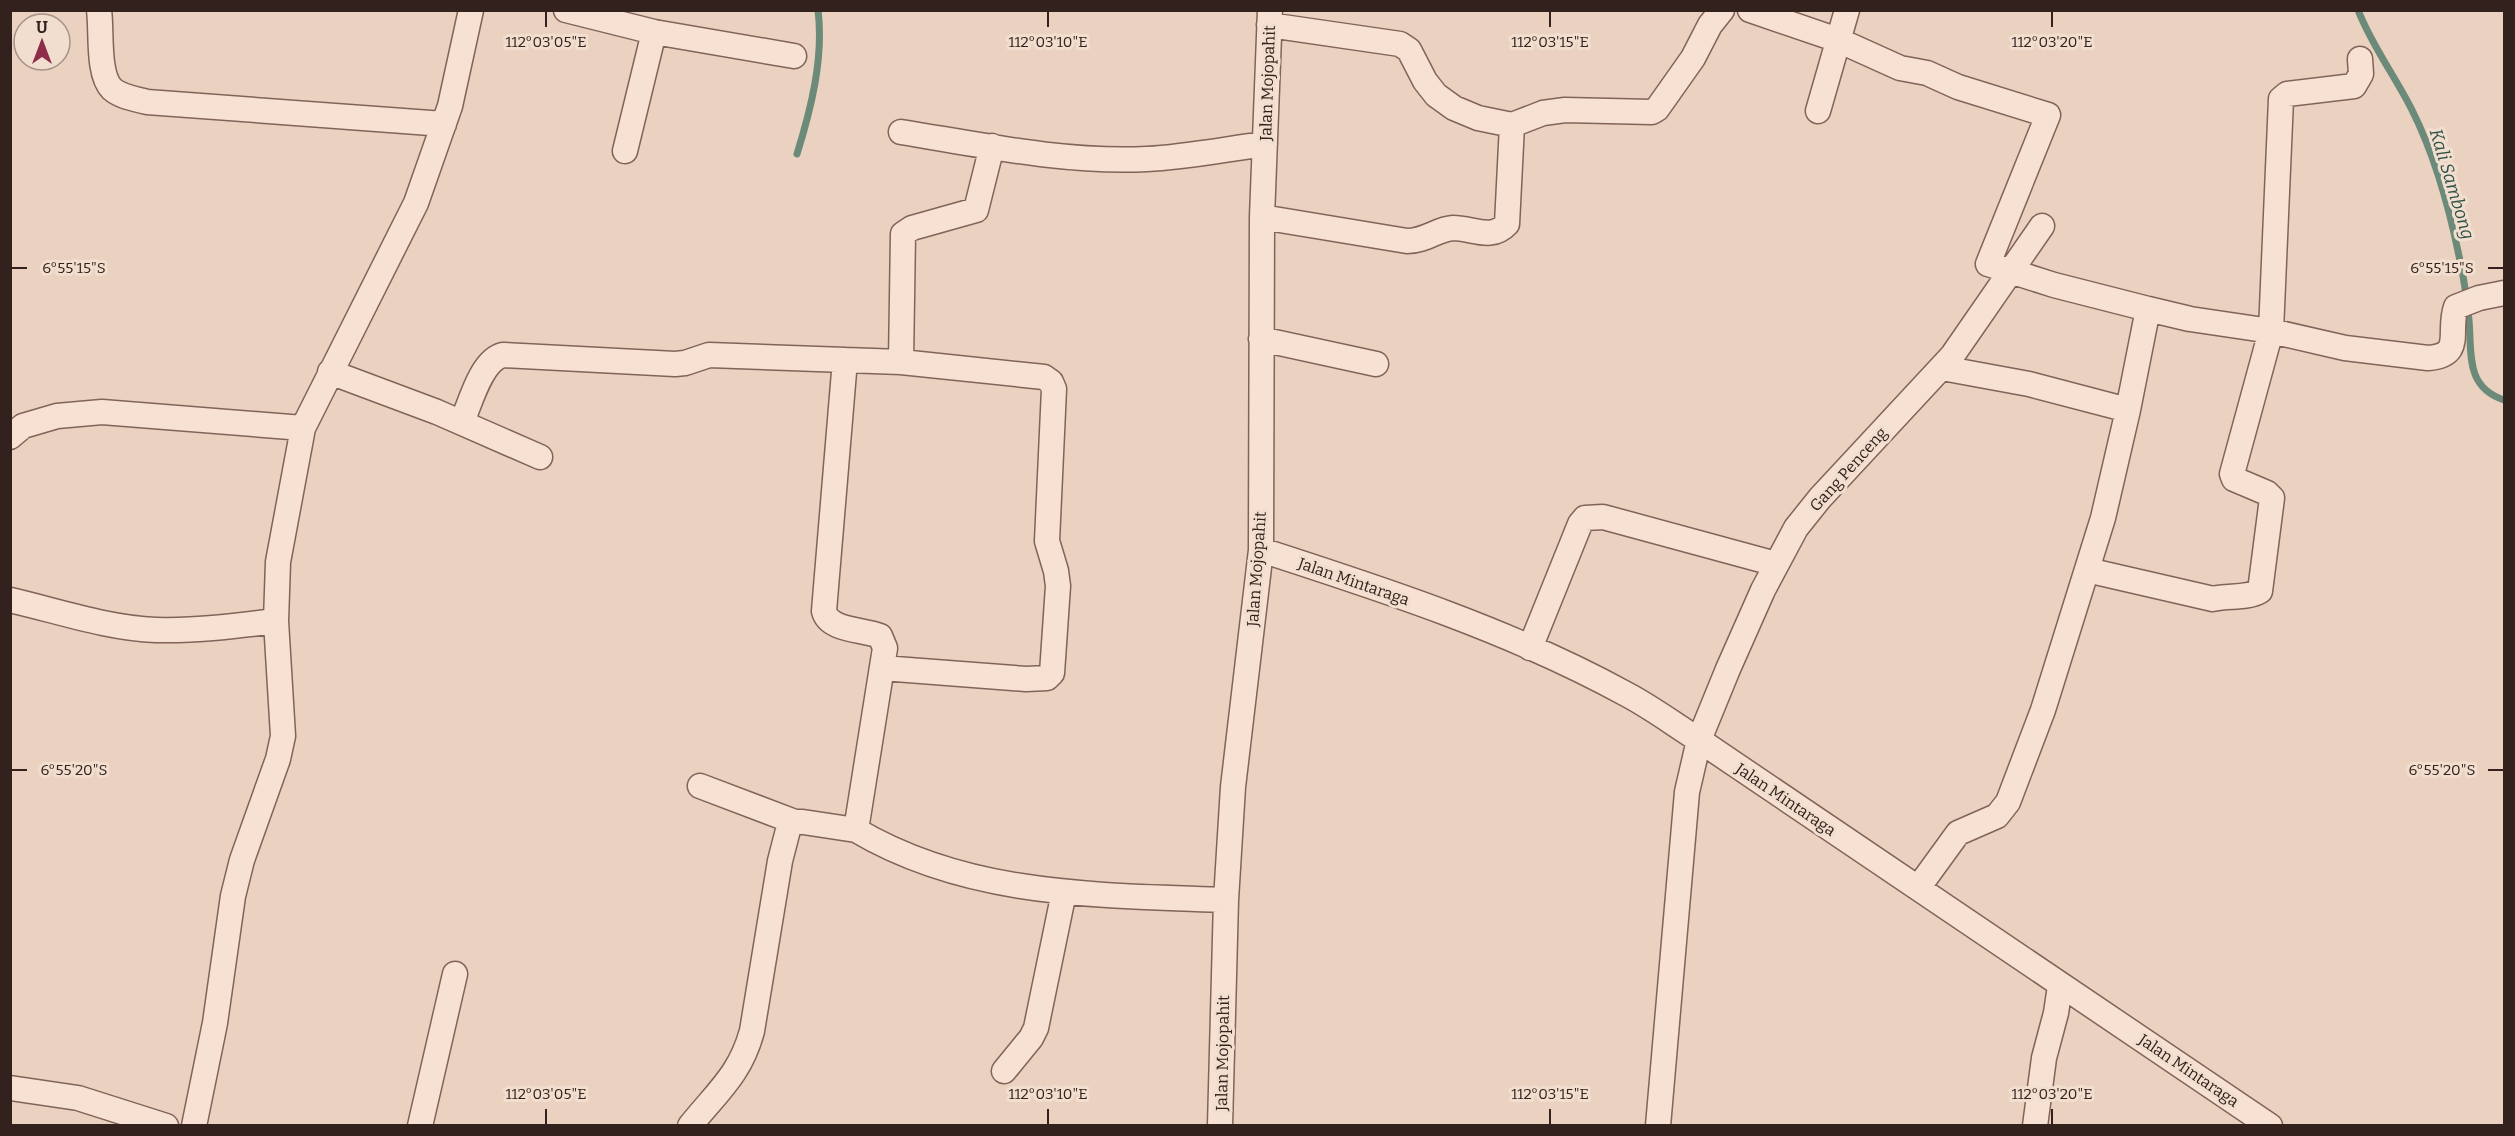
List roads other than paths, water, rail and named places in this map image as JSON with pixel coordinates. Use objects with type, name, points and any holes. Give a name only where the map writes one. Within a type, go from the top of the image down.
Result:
[{"type":"street","points":[[99,10],[106,80],[113,90],[126,97],[147,102],[444,124]]},
{"type":"street","points":[[194,1125],[215,1023],[233,896],[242,860],[278,759],[283,736],[276,621],[278,562],[303,428],[416,203],[444,124],[471,10]]},
{"type":"street","points":[[566,10],[654,32],[794,56]]},
{"type":"street","points":[[1270,18],[1400,44],[1409,50],[1425,81],[1436,95],[1454,108],[1478,118],[1512,125],[1543,113],[1565,110],[1652,112],[1657,109],[1693,58],[1710,25],[1722,10]]},
{"type":"street","points":[[1750,10],[1838,40],[1900,68],[1927,73],[1958,87],[2048,115],[1988,264],[2054,285],[2190,319],[2271,331],[2345,348],[2428,358],[2447,354],[2451,348],[2454,310],[2469,301],[2505,292]]},
{"type":"street","points":[[1818,111],[1847,10]]},
{"type":"street","name":"Jalan Mojopahit","points":[[1220,1125],[1226,900],[1233,787],[1261,550],[1262,217],[1270,18]]},
{"type":"street","points":[[625,151],[654,32]]},
{"type":"street","points":[[2087,570],[2213,599],[2248,596],[2260,591],[2272,498],[2267,493],[2234,479],[2232,474],[2271,331],[2281,99],[2287,94],[2354,86],[2361,74],[2360,59]]},
{"type":"street","points":[[1262,217],[1407,241],[1419,241],[1453,228],[1490,233],[1500,231],[1507,224],[1512,125]]},
{"type":"street","points":[[901,132],[1065,156],[1148,159],[1265,144]]},
{"type":"street","points":[[901,362],[903,234],[912,228],[976,210],[992,146]]},
{"type":"street","name":"Gang Penceng","points":[[1658,1125],[1684,815],[1699,740],[1728,669],[1776,564],[1796,528],[1820,498],[1942,368],[1980,318],[2042,226]]},
{"type":"street","points":[[1918,888],[1958,833],[1997,816],[2004,810],[2043,710],[2103,518],[2148,309]]},
{"type":"street","points":[[1261,339],[1376,364]]},
{"type":"street","points":[[462,422],[485,367],[497,357],[503,356],[675,364],[709,355],[901,362],[1044,377],[1051,382],[1054,390],[1047,541],[1058,586],[1053,667],[1049,676],[1034,679],[882,668]]},
{"type":"street","points":[[844,360],[824,611],[825,617],[836,624],[880,636],[885,648],[856,830]]},
{"type":"street","points":[[1942,368],[2029,384],[2128,410]]},
{"type":"street","points":[[330,372],[462,422],[540,457]]},
{"type":"street","points":[[10,437],[23,426],[57,416],[102,412],[303,428]]},
{"type":"street","points":[[1530,648],[1580,524],[1585,518],[1603,518],[1776,564]]},
{"type":"street","name":"Jalan Mintaraga","points":[[1261,550],[1443,612],[1530,648],[1627,694],[1699,740],[2060,986],[2270,1125]]},
{"type":"street","points":[[10,600],[101,622],[153,630],[190,630],[276,621]]},
{"type":"street","points":[[700,786],[795,822],[856,830],[907,856],[962,875],[1016,887],[1064,892],[1226,900]]},
{"type":"street","points":[[690,1125],[725,1086],[746,1054],[752,1031],[785,836],[789,826],[795,822]]},
{"type":"street","points":[[1004,1071],[1031,1038],[1036,1028],[1064,892]]},
{"type":"street","points":[[420,1125],[455,974]]},
{"type":"street","points":[[2035,1125],[2044,1058],[2056,1013],[2060,986]]},
{"type":"street","points":[[10,1088],[78,1098],[166,1125]]},
{"type":"waterway","points":[[797,154],[818,65],[818,10]]},
{"type":"waterway","name":"Kali Sambong","points":[[2358,10],[2421,128],[2435,167],[2457,246],[2466,293],[2473,368],[2482,387],[2504,400]]}]
